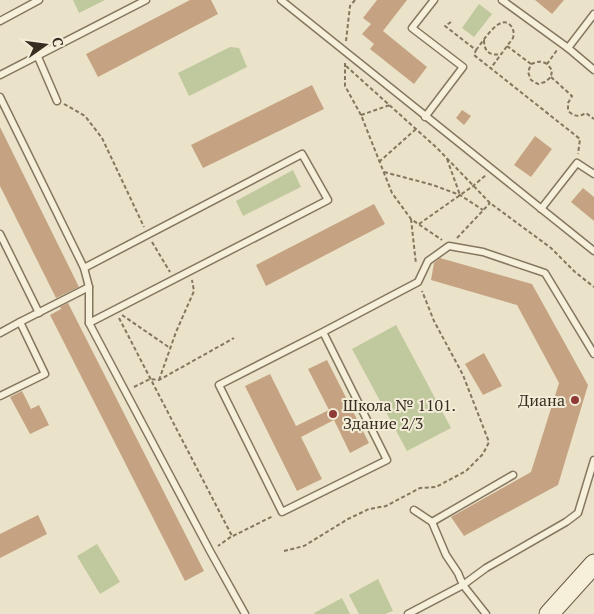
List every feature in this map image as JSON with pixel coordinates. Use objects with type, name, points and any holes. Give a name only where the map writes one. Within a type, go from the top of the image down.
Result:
[{"type":"street","points":[[549,614],[594,564]]},
{"type":"lane","points":[[0,20],[39,0]]},
{"type":"lane","points":[[0,75],[146,0]]},
{"type":"lane","points":[[281,0],[594,252]]},
{"type":"lane","points":[[425,117],[463,68],[412,28],[434,0]]},
{"type":"lane","points":[[502,0],[565,46],[594,70]]},
{"type":"lane","points":[[565,46],[594,14]]},
{"type":"lane","points":[[38,57],[57,101]]},
{"type":"lane","points":[[0,97],[84,268],[89,287],[89,323],[210,551],[246,614]]},
{"type":"lane","points":[[84,268],[302,154],[328,200],[89,323]]},
{"type":"lane","points":[[541,210],[577,162],[594,174]]},
{"type":"lane","points":[[0,234],[39,313]]},
{"type":"lane","points":[[324,332],[387,460],[282,512],[219,384],[324,332],[418,282],[428,261],[449,246],[483,252],[545,273],[594,354]]},
{"type":"lane","points":[[0,333],[89,287]]},
{"type":"lane","points":[[0,396],[45,374],[20,322]]},
{"type":"lane","points":[[408,614],[463,585],[486,568],[566,522],[578,513],[594,460]]},
{"type":"lane","points":[[432,522],[513,475]]},
{"type":"lane","points":[[414,510],[432,522],[446,555],[458,573],[463,585],[486,614]]},
{"type":"path","points":[[355,0],[350,6],[345,53],[345,86],[361,115],[392,193],[411,219],[449,246],[490,203]]},
{"type":"path","points":[[451,22],[445,26],[476,50]]},
{"type":"path","points":[[491,68],[513,38],[514,33],[508,24],[503,22],[497,24],[474,55],[580,139],[577,162]]},
{"type":"path","points":[[484,40],[484,48],[487,52],[492,55],[501,54]]},
{"type":"path","points":[[507,46],[531,64]]},
{"type":"path","points":[[547,64],[565,46]]},
{"type":"path","points":[[537,61],[547,64],[552,70],[551,77],[545,82],[538,84],[532,80],[528,72],[531,64],[537,61]]},
{"type":"path","points":[[345,66],[416,129],[490,203],[551,248],[575,272],[594,287]]},
{"type":"path","points":[[551,77],[572,96],[568,104],[568,111],[574,116],[586,113],[594,119]]},
{"type":"path","points":[[57,101],[85,116],[102,138],[148,234],[174,279]]},
{"type":"path","points":[[361,115],[390,105]]},
{"type":"path","points":[[379,162],[416,129]]},
{"type":"path","points":[[446,158],[460,195]]},
{"type":"path","points":[[418,224],[473,186],[491,170]]},
{"type":"path","points":[[382,171],[433,185],[460,195],[483,210]]},
{"type":"path","points":[[284,551],[304,546],[348,519],[369,510],[386,506],[420,488],[436,487],[466,471],[483,454],[489,442],[463,375],[434,321],[418,282],[411,219]]},
{"type":"path","points":[[159,380],[194,290],[190,270]]},
{"type":"path","points":[[114,310],[170,348]]},
{"type":"path","points":[[114,310],[232,536]]},
{"type":"path","points":[[126,392],[150,379],[159,380],[234,338]]},
{"type":"path","points":[[210,551],[232,536],[282,512]]},
{"type":"green space","points":[[73,0],[105,0],[79,13]]},
{"type":"green space","points":[[479,4],[492,14],[474,37],[462,28]]},
{"type":"green space","points":[[230,47],[239,48],[247,67],[189,96],[178,73]]},
{"type":"green space","points":[[293,170],[301,187],[243,216],[236,201]]},
{"type":"green space","points":[[396,325],[451,428],[407,451],[352,349]]},
{"type":"green space","points":[[97,544],[120,582],[100,594],[77,556]]},
{"type":"green space","points":[[378,579],[393,611],[385,614],[359,614],[349,595]]},
{"type":"green space","points":[[342,598],[350,614],[314,613]]},
{"type":"building","points":[[190,0],[211,0],[218,14],[98,77],[86,54]]},
{"type":"building","points":[[377,0],[407,0],[383,31],[427,67],[414,84],[370,49],[374,44],[362,34],[371,24],[363,18]]},
{"type":"building","points":[[535,0],[564,0],[552,14]]},
{"type":"building","points":[[312,85],[324,109],[203,168],[191,145]]},
{"type":"building","points":[[462,110],[471,116],[464,125],[456,118]]},
{"type":"building","points":[[0,127],[79,287],[56,298],[0,186]]},
{"type":"building","points":[[535,136],[552,149],[531,177],[514,165]]},
{"type":"building","points":[[583,188],[594,197],[594,221],[571,202]]},
{"type":"building","points":[[374,204],[385,224],[266,286],[256,265]]},
{"type":"building","points":[[440,258],[532,284],[588,385],[558,485],[464,536],[451,517],[531,472],[559,383],[517,305],[431,280],[434,263]]},
{"type":"building","points":[[68,303],[204,571],[185,581],[50,315]]},
{"type":"building","points":[[484,353],[502,386],[483,395],[465,364]]},
{"type":"building","points":[[327,360],[369,443],[350,453],[334,420],[301,437],[322,479],[297,491],[245,386],[270,374],[296,426],[329,410],[308,369]]},
{"type":"building","points":[[22,391],[31,409],[39,405],[49,425],[30,434],[10,397]]},
{"type":"building","points":[[38,515],[47,534],[0,558],[0,534]]},
{"type":"place","name":"Диана","points":[[575,400]]},
{"type":"place","name":"Школа № 1101. Здание 2/3","points":[[333,414]]}]
